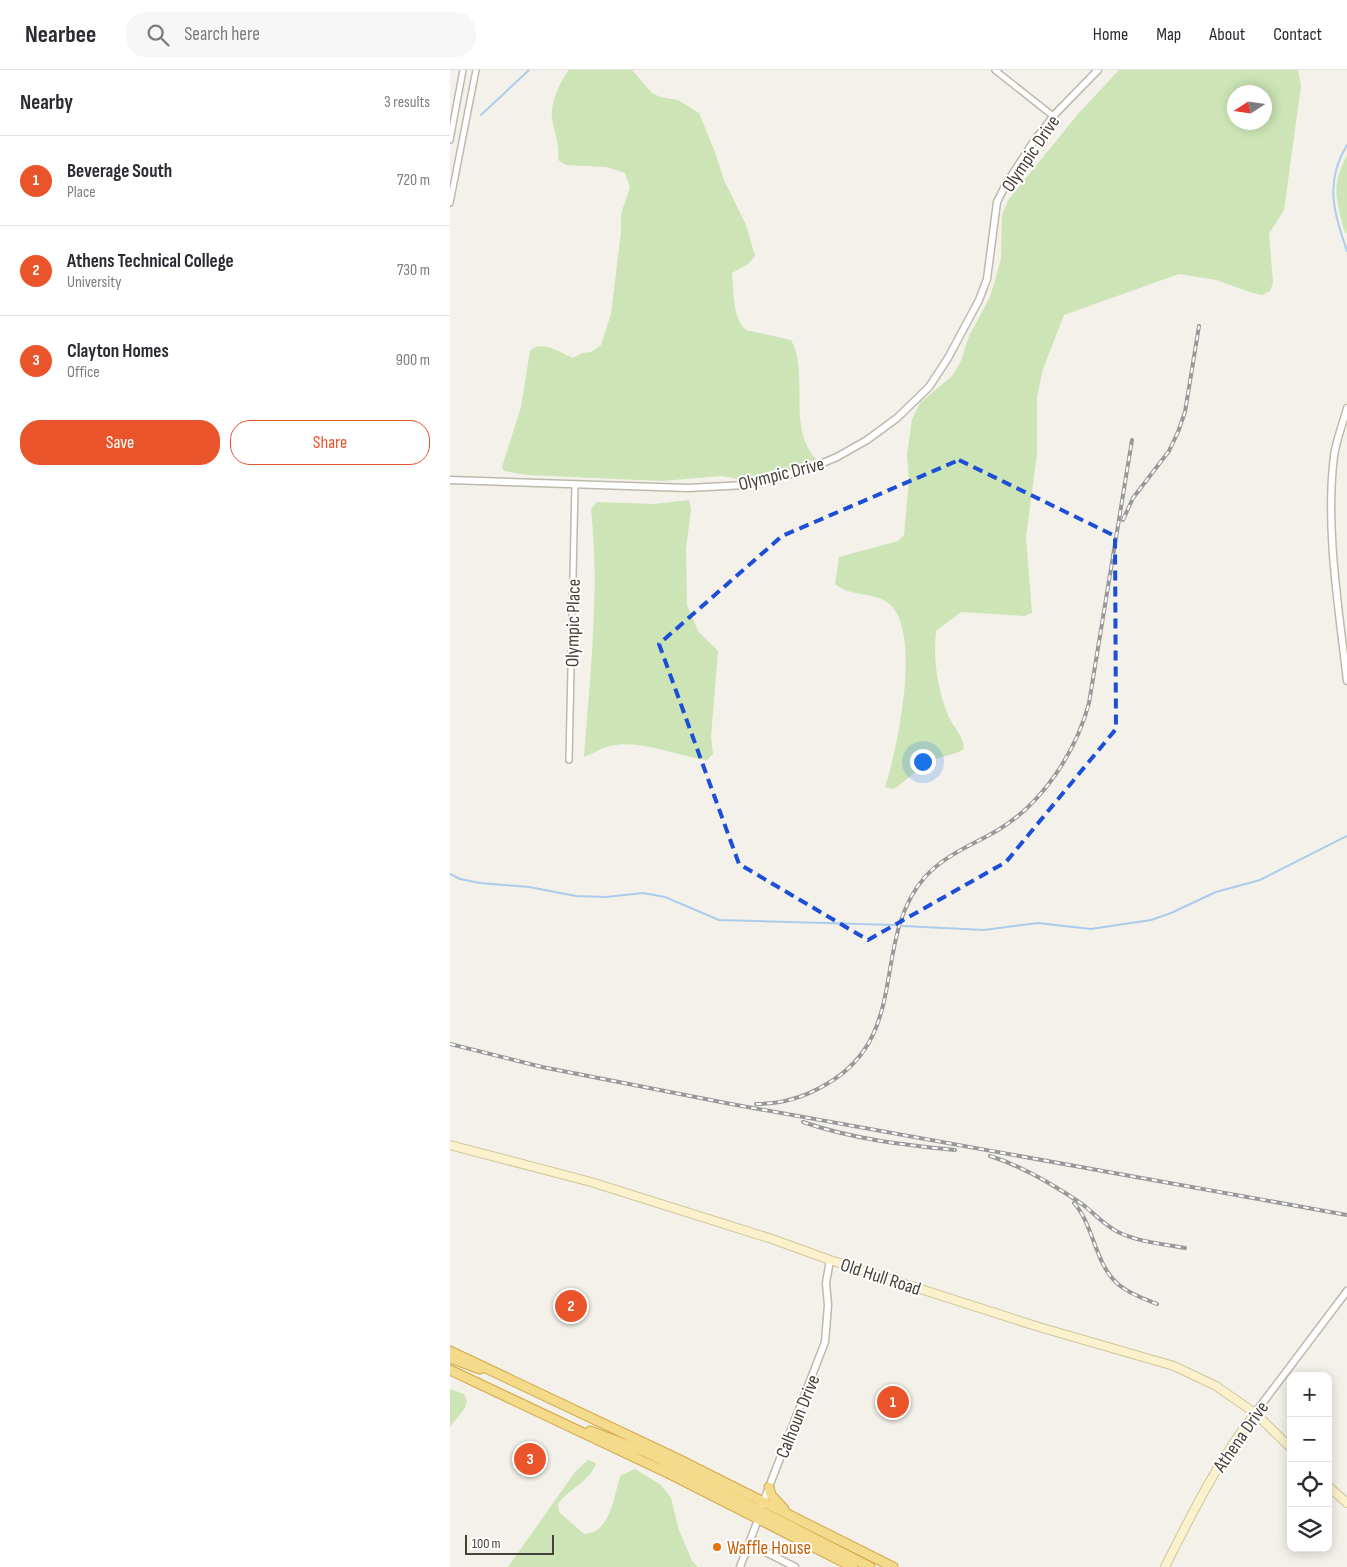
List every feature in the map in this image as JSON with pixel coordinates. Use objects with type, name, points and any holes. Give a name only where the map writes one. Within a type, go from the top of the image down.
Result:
[{"type":"highway","points":[[450,1351],[495,1371],[870,1567]]},
{"type":"highway","points":[[450,1358],[478,1369],[495,1371]]},
{"type":"highway","points":[[450,1370],[761,1510],[853,1567]]},
{"type":"highway","points":[[769,1487],[776,1501],[791,1516]]},
{"type":"highway","points":[[761,1510],[791,1516],[893,1567]]},
{"type":"main road","name":"Old Hull Road","points":[[450,1145],[591,1182],[1039,1326],[1174,1366],[1216,1386],[1255,1413],[1287,1444]]},
{"type":"main road","name":"Athena Drive","points":[[1165,1567],[1212,1475],[1233,1442],[1255,1413]]},
{"type":"main road","points":[[1332,1490],[1347,1504]]},
{"type":"street","points":[[463,70],[451,137],[463,136]]},
{"type":"street","points":[[450,204],[476,70]]},
{"type":"street","points":[[995,70],[1053,116]]},
{"type":"street","name":"Olympic Drive","points":[[450,480],[688,488],[746,485],[804,471],[825,463],[867,440],[897,418],[929,387],[962,332],[987,279],[997,202],[1034,141],[1053,116],[1098,70]]},
{"type":"street","points":[[1347,408],[1334,455],[1333,498],[1334,562],[1347,681]]},
{"type":"street","name":"Olympic Place","points":[[569,760],[575,485]]},
{"type":"street","name":"Calhoun Drive","points":[[740,1567],[825,1342],[828,1305],[826,1282],[830,1260]]},
{"type":"street","name":"Athena Drive","points":[[1255,1413],[1347,1291]]},
{"type":"street","points":[[750,1544],[795,1567]]},
{"type":"highlighted area","points":[[959,460],[1115,536],[1116,729],[1006,862],[868,940],[739,864],[659,644],[782,536]]},
{"type":"green space","points":[[569,70],[632,70],[652,93],[660,97],[678,100],[699,113],[724,180],[746,225],[755,256],[748,264],[732,273],[734,303],[738,318],[746,330],[791,340],[799,368],[802,431],[807,446],[816,459],[815,464],[744,480],[721,476],[662,481],[528,475],[504,471],[502,467],[521,407],[530,351],[540,346],[557,350],[573,358],[582,353],[591,352],[601,345],[611,314],[621,232],[621,214],[630,187],[625,173],[606,167],[566,165],[558,160],[558,144],[552,112],[559,86]]},
{"type":"green space","points":[[1119,70],[1298,70],[1301,86],[1284,210],[1269,234],[1273,283],[1270,291],[1262,295],[1216,280],[1179,274],[1064,315],[1043,369],[1037,397],[1037,454],[1026,537],[1032,613],[1024,616],[961,612],[936,631],[936,663],[941,694],[948,715],[962,739],[964,749],[930,762],[894,789],[885,787],[901,718],[906,660],[904,634],[897,614],[885,601],[846,590],[835,584],[839,557],[898,541],[904,535],[909,480],[907,455],[912,419],[920,403],[952,376],[961,361],[969,336],[990,297],[1001,259],[1002,215],[1008,200],[1078,114]]},
{"type":"green space","points":[[1347,155],[1347,234],[1344,230],[1336,192],[1339,176]]},
{"type":"green space","points":[[689,500],[691,509],[686,549],[687,605],[698,631],[718,651],[711,737],[713,754],[707,760],[646,746],[621,744],[606,747],[584,757],[595,571],[591,509],[597,502],[654,504]]},
{"type":"green space","points":[[450,1389],[464,1394],[467,1401],[465,1408],[450,1427]]},
{"type":"green space","points":[[588,1460],[596,1463],[593,1469],[558,1504],[559,1512],[584,1534],[593,1532],[606,1520],[610,1512],[620,1476],[635,1469],[661,1485],[671,1498],[679,1530],[692,1561],[698,1567],[508,1567],[575,1472]]},
{"type":"waterway","points":[[481,115],[529,70]]},
{"type":"waterway","points":[[1347,145],[1335,172],[1333,185],[1335,211],[1347,251]]},
{"type":"waterway","points":[[903,926],[984,930],[1038,923],[1091,929],[1151,920],[1216,892],[1260,880],[1347,836]]},
{"type":"waterway","points":[[450,874],[460,879],[480,883],[529,887],[576,896],[606,897],[643,893],[665,897],[719,920],[895,925]]},
{"type":"railway","points":[[1123,520],[1133,498],[1169,451],[1178,432],[1185,412],[1199,326]]},
{"type":"railway","points":[[756,1104],[774,1103],[800,1097],[825,1085],[852,1065],[870,1041],[881,1015],[898,930],[908,902],[925,877],[951,856],[1014,819],[1043,791],[1066,758],[1089,703],[1132,440]]},
{"type":"railway","points":[[450,1044],[542,1067],[731,1104],[1347,1215]]},
{"type":"railway","points":[[803,1122],[859,1137],[955,1150]]},
{"type":"railway","points":[[990,1156],[1014,1165],[1049,1183],[1082,1204],[1118,1232],[1142,1240],[1185,1248]]},
{"type":"railway","points":[[1074,1203],[1086,1223],[1104,1267],[1111,1276],[1128,1291],[1157,1304]]},
{"type":"place","name":"Athens Technical College","points":[[571,1306]]},
{"type":"place","name":"Beverage South","points":[[893,1402]]},
{"type":"place","name":"Clayton Homes","points":[[530,1459]]},
{"type":"place","name":"Waffle House","points":[[717,1547]]}]
